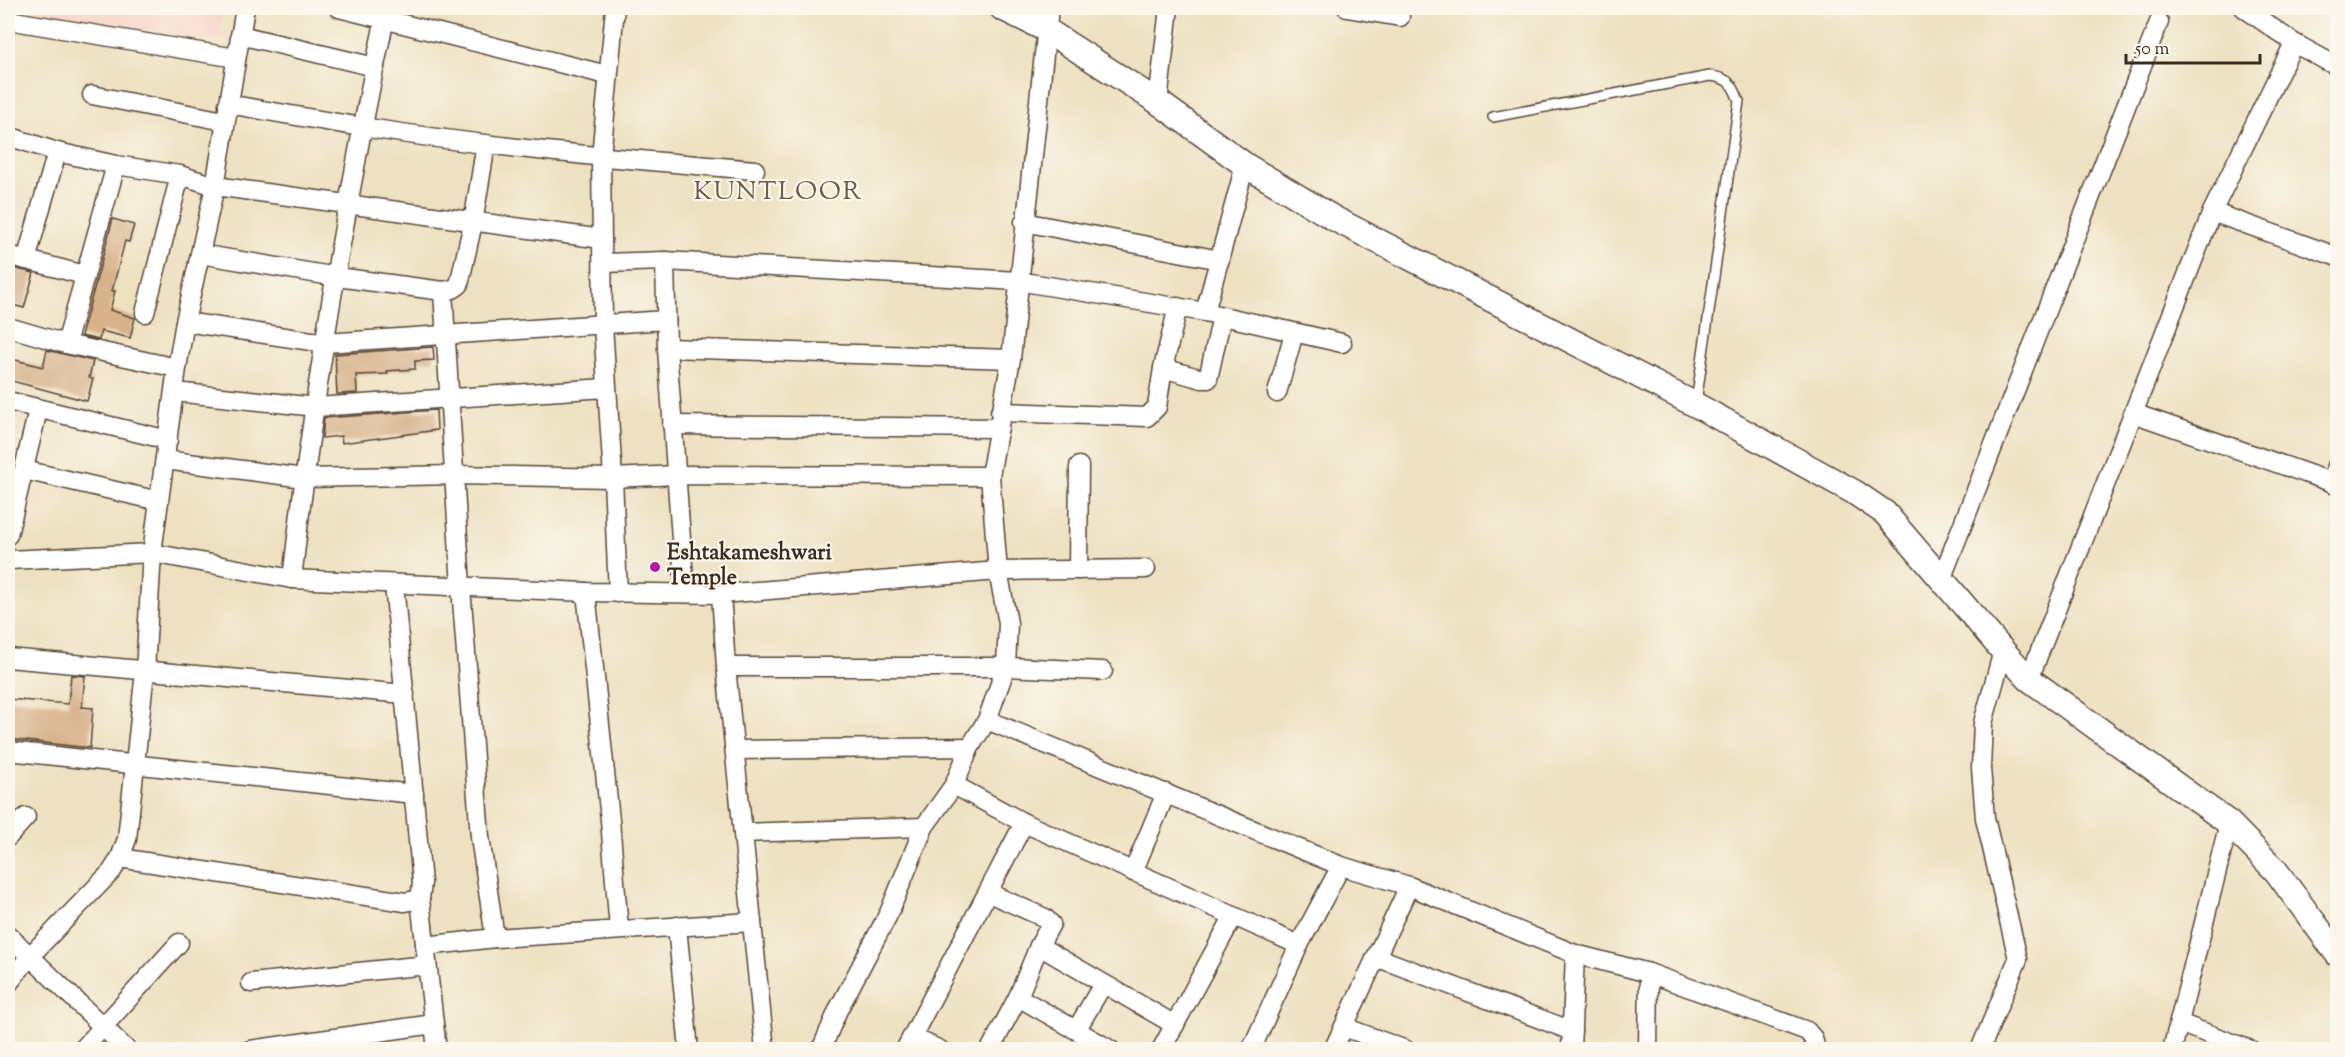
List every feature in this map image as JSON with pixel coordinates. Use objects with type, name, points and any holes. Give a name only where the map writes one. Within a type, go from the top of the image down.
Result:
[{"type":"street","points":[[8,984],[30,956],[112,871],[127,839],[146,671],[152,553],[177,368],[215,186],[245,8]]},
{"type":"street","points":[[339,8],[386,13],[607,75]]},
{"type":"street","points":[[615,8],[601,157],[603,325],[618,592]]},
{"type":"street","points":[[1002,8],[1047,18],[1245,165],[1335,219],[1696,405],[1854,492],[1885,513],[2029,679],[2229,823],[2276,871],[2337,955]]},
{"type":"street","points":[[1158,102],[1169,8]]},
{"type":"street","points":[[1347,8],[1401,17]]},
{"type":"street","points":[[2244,8],[2294,43],[2337,67]]},
{"type":"street","points":[[292,579],[304,478],[325,343],[363,127],[386,13]]},
{"type":"street","points":[[820,1050],[889,912],[924,827],[954,785],[970,747],[987,720],[1006,667],[1008,623],[998,571],[990,476],[1011,358],[1047,18]]},
{"type":"street","points":[[8,20],[236,58]]},
{"type":"street","points":[[1941,580],[2159,22]]},
{"type":"street","points":[[240,35],[375,67]]},
{"type":"street","points":[[2029,679],[2212,212],[2294,43]]},
{"type":"street","points":[[92,95],[486,144],[601,157],[755,170]]},
{"type":"street","points":[[8,136],[57,152],[116,165],[180,175],[215,186],[602,239]]},
{"type":"street","points":[[200,254],[337,277],[443,291],[453,289],[459,285],[473,223],[486,144]]},
{"type":"street","points":[[26,260],[57,152]]},
{"type":"street","points":[[66,344],[116,165]]},
{"type":"street","points":[[1163,368],[1208,379],[1220,260],[1245,165]]},
{"type":"street","points":[[145,313],[180,175]]},
{"type":"street","points":[[2212,212],[2337,257]]},
{"type":"street","points":[[1024,222],[1220,260]]},
{"type":"street","points":[[8,255],[84,275]]},
{"type":"street","points":[[603,263],[665,261],[1018,281],[1178,307],[1342,344]]},
{"type":"street","points":[[665,261],[667,348],[685,593]]},
{"type":"street","points":[[443,291],[461,587],[480,837],[495,938]]},
{"type":"street","points":[[672,425],[1147,417],[1157,407],[1163,368],[1178,307]]},
{"type":"street","points":[[185,322],[325,343],[666,320]]},
{"type":"street","points":[[8,327],[66,344],[177,368]]},
{"type":"street","points":[[1277,393],[1294,333]]},
{"type":"street","points":[[667,348],[1011,358]]},
{"type":"street","points":[[175,392],[316,407],[606,387]]},
{"type":"street","points":[[8,401],[168,440]]},
{"type":"street","points":[[8,535],[38,410]]},
{"type":"street","points":[[2133,413],[2334,484],[2337,464]]},
{"type":"street","points":[[165,460],[304,478],[455,475],[613,478],[677,475],[990,476]]},
{"type":"street","points":[[1078,570],[1079,466]]},
{"type":"street","points":[[24,470],[159,501]]},
{"type":"street","points":[[8,560],[152,553],[292,579],[586,592],[721,594],[998,571],[1146,569]]},
{"type":"street","points":[[394,584],[422,883],[420,899],[437,1050]]},
{"type":"street","points":[[586,592],[619,930]]},
{"type":"street","points":[[721,594],[726,667],[765,1050]]},
{"type":"street","points":[[1980,1050],[2018,960],[1985,818],[1981,768],[1983,723],[2003,651]]},
{"type":"street","points":[[8,658],[405,694]]},
{"type":"street","points":[[726,667],[1006,667],[1103,671]]},
{"type":"street","points":[[987,720],[1341,866],[1408,886],[1575,954],[1649,973],[1807,1031],[1813,1038],[1816,1050]]},
{"type":"street","points":[[736,750],[970,747]]},
{"type":"street","points":[[8,751],[414,794]]},
{"type":"street","points":[[954,785],[1024,823],[1299,945]]},
{"type":"street","points":[[1133,872],[1166,794]]},
{"type":"street","points":[[8,837],[26,817]]},
{"type":"street","points":[[940,1050],[909,1043],[1024,823]]},
{"type":"street","points":[[2172,1050],[2229,823]]},
{"type":"street","points":[[743,833],[924,827]]},
{"type":"street","points":[[120,858],[405,902],[420,899]]},
{"type":"street","points":[[1256,1048],[1299,945],[1341,866]]},
{"type":"street","points":[[1334,1050],[1408,886]]},
{"type":"street","points":[[989,893],[1049,920],[1050,928],[1039,946],[1018,997],[990,1050]]},
{"type":"street","points":[[2310,916],[2337,929]]},
{"type":"street","points":[[1161,1050],[1233,917]]},
{"type":"street","points":[[425,946],[495,938],[752,922]]},
{"type":"street","points":[[677,926],[689,1050]]},
{"type":"street","points":[[8,935],[127,1050]]},
{"type":"street","points":[[82,1050],[179,943]]},
{"type":"street","points":[[1039,946],[1175,1025]]},
{"type":"street","points":[[1571,1050],[1575,954]]},
{"type":"street","points":[[1376,957],[1572,1031]]},
{"type":"street","points":[[251,983],[427,965]]},
{"type":"street","points":[[1648,1050],[1649,973]]},
{"type":"street","points":[[1077,1029],[1103,984]]},
{"type":"street","points":[[1018,997],[1111,1050]]},
{"type":"street","points":[[2178,1023],[2252,1050]]},
{"type":"street","points":[[250,1050],[434,1024]]},
{"type":"street","points":[[1344,1027],[1406,1050]]},
{"type":"lane","points":[[1493,117],[1710,76],[1724,77],[1733,85],[1739,101],[1696,405]]},
{"type":"shaded area","points":[[37,8],[224,8],[218,42],[37,10]]},
{"type":"building","points":[[113,219],[134,225],[129,242],[125,241],[112,291],[115,291],[110,310],[135,318],[130,338],[101,331],[99,340],[81,336]]},
{"type":"building","points":[[8,267],[34,273],[24,308],[8,304]]},
{"type":"building","points":[[433,347],[434,360],[415,361],[415,369],[387,371],[388,374],[356,375],[357,393],[337,394],[335,354]]},
{"type":"building","points":[[47,350],[93,361],[89,378],[93,379],[87,401],[8,380],[8,358],[43,367]]},
{"type":"building","points":[[436,410],[437,430],[342,443],[341,436],[322,438],[324,418]]},
{"type":"building","points":[[71,675],[85,676],[82,707],[93,708],[90,748],[8,739],[8,699],[68,704]]},
{"type":"place","name":"Eshtakameshwari Temple","points":[[655,567]]},
{"type":"district","name":"KUNTLOOR","points":[[778,192]]}]
